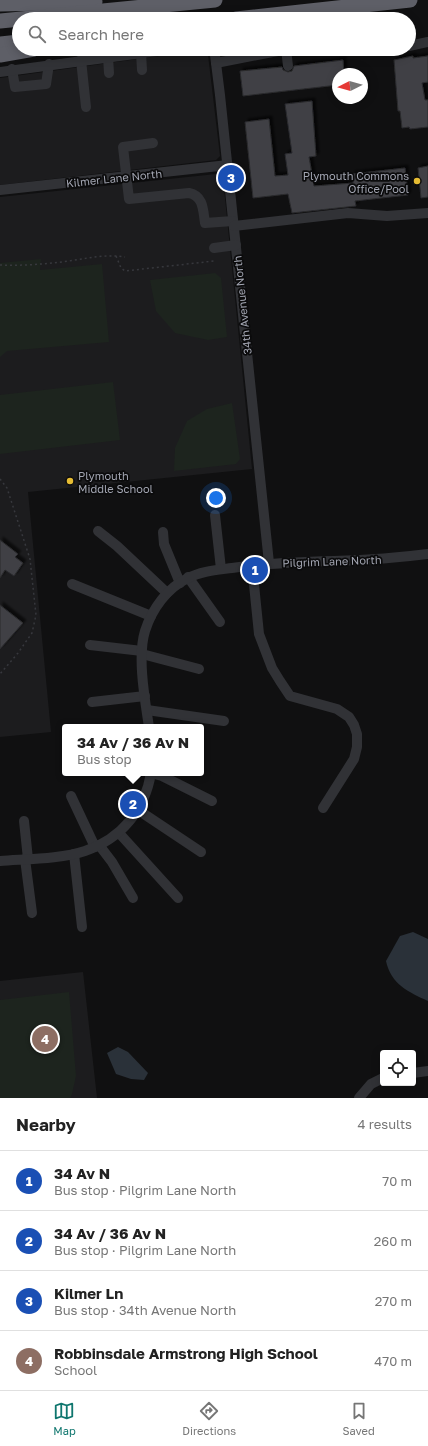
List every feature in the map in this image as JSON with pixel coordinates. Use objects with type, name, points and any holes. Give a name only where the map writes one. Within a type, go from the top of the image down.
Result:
[{"type":"highway","points":[[94,12],[215,0]]},
{"type":"highway","points":[[300,12],[410,0]]},
{"type":"highway","points":[[0,4],[198,2]]},
{"type":"highway","points":[[0,21],[12,20]]},
{"type":"highway","points":[[0,44],[12,43]]},
{"type":"highway","points":[[0,55],[12,53]]},
{"type":"street","points":[[416,45],[428,42]]},
{"type":"street","points":[[0,72],[49,64],[116,56]]},
{"type":"street","points":[[141,56],[142,70]]},
{"type":"street","name":"34th Avenue North","points":[[215,56],[228,165],[269,563]]},
{"type":"street","points":[[216,62],[249,56]]},
{"type":"street","points":[[287,56],[288,66]]},
{"type":"street","points":[[108,57],[109,73]]},
{"type":"street","points":[[81,60],[86,107]]},
{"type":"street","points":[[12,70],[14,87],[46,84],[49,64]]},
{"type":"street","points":[[153,143],[123,147],[130,199],[190,193],[194,194],[202,202],[205,224],[233,224],[348,214],[387,216],[428,213]]},
{"type":"street","name":"Kilmer Lane North","points":[[0,190],[228,165]]},
{"type":"street","points":[[214,248],[236,245]]},
{"type":"street","points":[[214,515],[221,569]]},
{"type":"street","points":[[98,531],[117,546],[167,593]]},
{"type":"street","points":[[163,532],[164,544],[184,580],[220,622]]},
{"type":"street","name":"Pilgrim Lane North","points":[[149,724],[142,652],[144,634],[151,616],[161,599],[184,580],[204,572],[269,563],[370,560],[428,554]]},
{"type":"street","points":[[252,565],[259,634],[272,668],[280,681],[290,696],[337,709],[349,717],[357,734],[357,747],[354,760],[323,808]]},
{"type":"street","points":[[72,584],[151,616]]},
{"type":"street","points":[[90,645],[142,652],[199,669]]},
{"type":"street","points":[[92,702],[145,696]]},
{"type":"street","points":[[147,710],[224,721]]},
{"type":"street","points":[[0,861],[74,854],[97,846],[119,833],[132,820],[149,787],[151,776]]},
{"type":"street","points":[[162,776],[212,801]]},
{"type":"street","points":[[71,796],[97,846],[112,862],[133,898]]},
{"type":"street","points":[[138,810],[201,852]]},
{"type":"street","points":[[24,821],[32,913]]},
{"type":"street","points":[[119,833],[178,898]]},
{"type":"street","points":[[74,854],[82,927]]},
{"type":"street","points":[[416,1073],[428,1071]]},
{"type":"street","points":[[359,1098],[371,1084],[380,1080]]},
{"type":"path","points":[[116,256],[121,268],[124,271],[214,261]]},
{"type":"path","points":[[0,265],[29,265],[94,257],[125,257]]},
{"type":"path","points":[[0,479],[7,488],[30,559],[36,615],[32,633],[18,653],[0,674]]},
{"type":"shaded area","points":[[160,56],[208,56],[220,156],[216,160],[0,185],[0,78]]},
{"type":"shaded area","name":"Plymouth Middle School","points":[[216,174],[223,178],[252,469],[28,492],[51,732],[0,737],[0,197]]},
{"type":"shaded area","points":[[41,259],[40,270],[102,264],[109,342],[7,351],[0,357],[0,263]]},
{"type":"shaded area","points":[[215,273],[221,278],[227,337],[208,340],[175,333],[156,311],[150,280]]},
{"type":"shaded area","points":[[113,382],[120,440],[0,454],[0,395]]},
{"type":"shaded area","points":[[232,403],[240,459],[236,464],[174,471],[175,448],[187,421],[207,409]]},
{"type":"shaded area","points":[[413,932],[428,939],[428,1001],[401,986],[392,976],[386,961],[400,936]]},
{"type":"shaded area","points":[[83,972],[97,1098],[0,1098],[0,981]]},
{"type":"shaded area","points":[[69,992],[76,1076],[70,1098],[0,1098],[0,1000]]},
{"type":"shaded area","points":[[118,1047],[128,1052],[148,1073],[144,1080],[131,1079],[116,1074],[107,1053]]},
{"type":"building","points":[[413,56],[413,58],[428,56],[428,82],[422,83],[425,100],[428,100],[428,127],[410,129],[409,127],[402,128],[400,111],[398,111],[394,60]]},
{"type":"building","points":[[343,60],[344,68],[332,68],[332,86],[243,96],[240,71],[282,67],[283,70],[288,72],[292,71],[294,66]]},
{"type":"building","points":[[312,101],[316,156],[309,157],[314,186],[353,183],[352,174],[405,168],[408,195],[355,201],[356,206],[292,213],[288,194],[253,198],[245,122],[269,119],[275,176],[288,175],[285,154],[292,153],[285,104]]},
{"type":"building","name":"Plymouth Commons Office/Pool","points":[[428,166],[428,197],[421,198],[418,168]]},
{"type":"building","points":[[0,540],[18,554],[15,557],[23,563],[14,576],[5,570],[0,578]]},
{"type":"building","points":[[0,605],[23,623],[0,649]]},
{"type":"place","name":"Kilmer Ln","points":[[231,178]]},
{"type":"place","name":"Plymouth Commons Office/Pool","points":[[417,181]]},
{"type":"place","name":"Plymouth Middle School","points":[[70,481]]},
{"type":"place","name":"34 Av N","points":[[255,570]]},
{"type":"place","name":"34 Av / 36 Av N","points":[[133,804]]},
{"type":"place","name":"Robbinsdale Armstrong High School","points":[[45,1039]]}]
